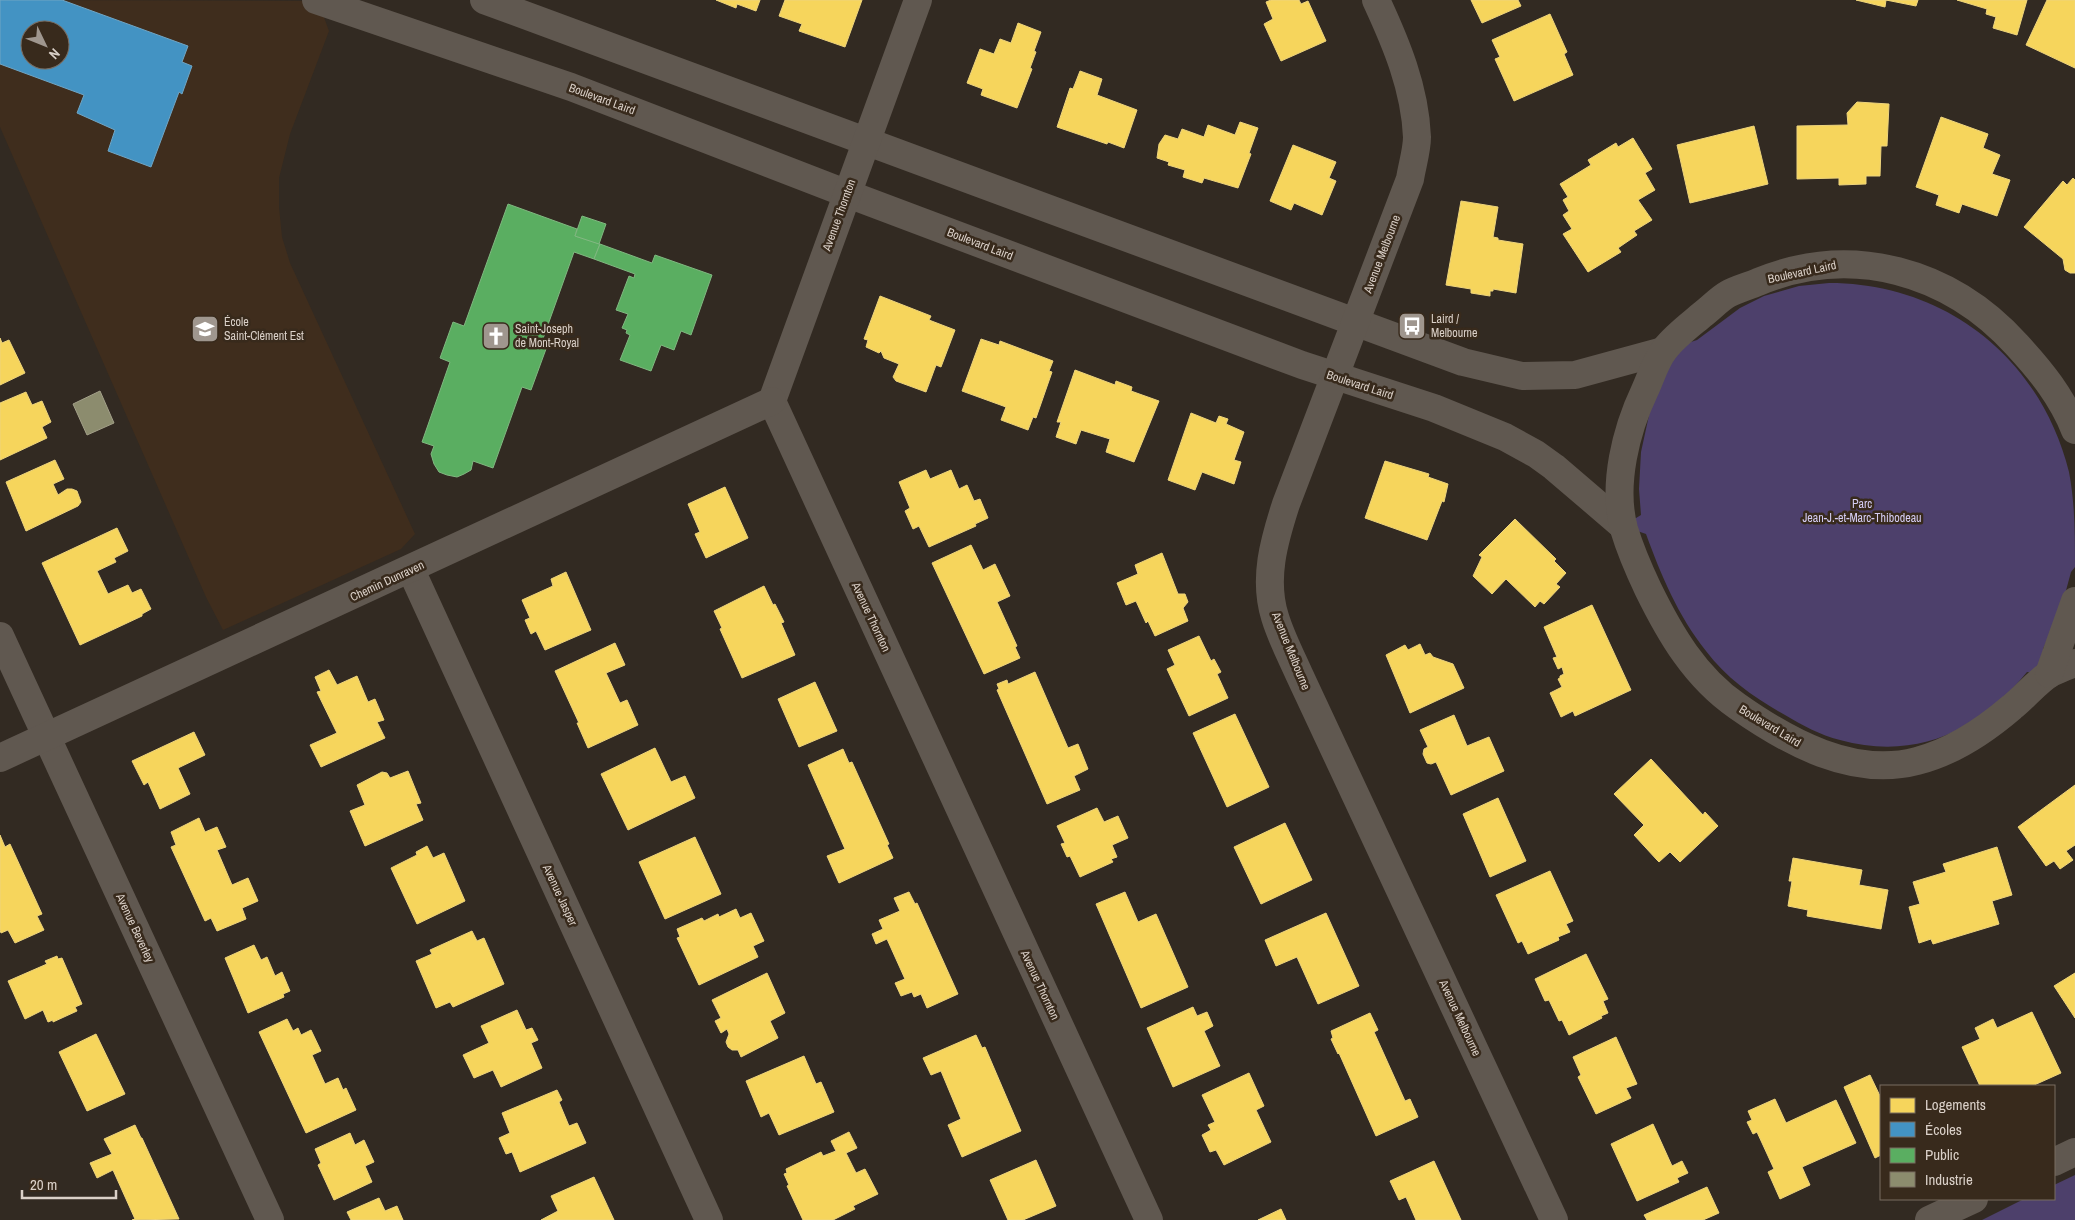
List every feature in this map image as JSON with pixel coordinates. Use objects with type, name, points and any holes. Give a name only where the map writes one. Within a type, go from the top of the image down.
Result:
[{"type":"street","name":"Boulevard Laird","points":[[318,0],[571,87],[1333,377],[1434,408],[1505,438],[1536,454],[1624,526]]},
{"type":"street","name":"Boulevard Laird","points":[[484,0],[1463,362],[1522,376],[1575,375],[1663,351]]},
{"type":"street","name":"Avenue Thornton","points":[[918,0],[865,141],[848,194],[772,401],[1148,1220]]},
{"type":"street","name":"Avenue Melbourne","points":[[1376,0],[1396,44],[1413,99],[1417,139],[1410,179],[1356,323],[1333,377],[1275,539],[1269,589],[1275,617],[1307,692],[1554,1220]]},
{"type":"street","name":"Boulevard Laird","points":[[2075,430],[2061,399],[2040,370],[2002,328],[1975,307],[1946,289],[1914,276],[1871,265],[1835,263],[1774,275],[1728,294],[1690,325],[1663,351],[1640,400],[1624,447],[1620,493],[1624,526],[1642,576],[1665,623],[1692,666],[1728,700],[1765,726],[1802,746],[1842,760],[1877,765],[1914,762],[1948,751],[1984,730],[2049,674],[2075,663]]},
{"type":"street","name":"Chemin Dunraven","points":[[0,758],[411,570],[772,401]]},
{"type":"street","name":"Avenue Jasper","points":[[411,570],[709,1220]]},
{"type":"street","name":"Boulevard Laird","points":[[2049,674],[2075,601]]},
{"type":"street","name":"Avenue Beverley","points":[[0,636],[270,1220]]},
{"type":"street","points":[[2055,1162],[2075,1152]]},
{"type":"street","points":[[1929,1220],[1972,1200]]},
{"type":"shaded area","name":"École Saint-Clément Est","points":[[0,0],[318,1],[329,31],[290,134],[279,178],[282,237],[290,263],[415,534],[401,549],[223,630],[206,597],[0,127]]},
{"type":"green space","name":"Parc Jean-J.-et-Marc-Thibodeau","points":[[1829,283],[1872,286],[1912,297],[1949,313],[1982,335],[2012,363],[2036,395],[2055,431],[2069,472],[2074,507],[2075,567],[2071,572],[2061,609],[2043,649],[2049,674],[2027,672],[2008,693],[1967,725],[1944,736],[1920,743],[1895,747],[1868,746],[1833,738],[1818,733],[1753,695],[1732,679],[1714,661],[1696,638],[1671,595],[1646,534],[1623,526],[1641,515],[1639,489],[1641,452],[1663,351],[1697,340],[1740,308],[1764,296],[1799,286]]},
{"type":"green space","points":[[2075,1175],[2075,1220],[1982,1220],[2022,1200],[2055,1200],[2055,1185]]},
{"type":"building: Logements","points":[[716,0],[760,0],[756,11],[737,4],[736,8]]},
{"type":"building: Logements","points":[[785,0],[862,0],[845,47],[799,31],[802,24],[779,16]]},
{"type":"building: Logements","points":[[1271,0],[1299,0],[1301,4],[1308,1],[1326,41],[1281,61],[1264,24],[1273,19],[1266,2]]},
{"type":"building: Logements","points":[[1471,0],[1518,0],[1521,6],[1482,23]]},
{"type":"building: Logements","points":[[1856,0],[1886,0],[1885,7]]},
{"type":"building: Logements","points":[[1886,0],[1918,0],[1916,6]]},
{"type":"building: Logements","points":[[1957,0],[2027,0],[2017,35],[1993,28],[1996,17],[1986,14],[1987,9]]},
{"type":"building: Logements","points":[[2047,0],[2075,0],[2075,68],[2026,45]]},
{"type":"building: Logements","points":[[1550,14],[1567,52],[1564,54],[1573,75],[1514,101],[1495,59],[1500,57],[1492,40]]},
{"type":"building: Logements","points":[[1018,23],[1041,32],[1034,51],[1036,52],[1030,68],[1032,69],[1017,108],[981,95],[983,89],[967,83],[980,49],[994,54],[1000,39],[1011,43]]},
{"type":"building: Logements","points":[[1080,71],[1102,79],[1097,95],[1137,110],[1124,148],[1057,127],[1070,88],[1073,89]]},
{"type":"building: Logements","points":[[1857,102],[1889,104],[1887,146],[1881,146],[1880,176],[1866,176],[1866,184],[1839,185],[1839,178],[1797,179],[1797,126],[1848,125],[1847,113]]},
{"type":"building: Logements","points":[[1941,117],[1988,134],[1983,148],[2000,155],[1992,174],[2010,180],[1997,216],[1962,204],[1959,213],[1936,205],[1939,195],[1916,187]]},
{"type":"building: Logements","points":[[1240,122],[1258,128],[1249,153],[1251,154],[1238,188],[1204,178],[1202,183],[1183,177],[1185,170],[1168,165],[1169,162],[1157,158],[1159,144],[1165,135],[1178,139],[1182,129],[1204,137],[1208,125],[1235,135]]},
{"type":"building: Logements","points":[[1754,126],[1768,184],[1690,203],[1677,145]]},
{"type":"building: Logements","points":[[1633,138],[1652,169],[1645,173],[1655,190],[1638,200],[1652,220],[1634,231],[1637,235],[1618,248],[1621,252],[1588,272],[1563,234],[1572,229],[1563,215],[1569,211],[1563,200],[1568,197],[1560,184],[1591,165],[1588,160],[1616,143],[1618,147]]},
{"type":"building: Logements","points":[[1293,145],[1336,162],[1329,178],[1336,181],[1322,215],[1294,203],[1291,210],[1270,201]]},
{"type":"building: Logements","points":[[2073,178],[2075,180],[2075,273],[2070,273],[2065,270],[2063,259],[2024,227],[2063,181],[2067,185]]},
{"type":"building: Logements","points":[[1461,201],[1498,207],[1493,237],[1498,238],[1498,240],[1523,244],[1516,293],[1493,289],[1493,291],[1490,291],[1490,296],[1471,293],[1471,289],[1446,285]]},
{"type":"building: Logements","points":[[880,296],[931,316],[929,320],[955,330],[941,367],[936,365],[926,392],[896,381],[893,377],[899,364],[884,358],[881,351],[879,353],[866,347],[868,340],[864,339]]},
{"type":"building: Logements","points":[[0,338],[2,343],[9,340],[25,373],[0,385]]},
{"type":"building: Logements","points":[[981,339],[999,345],[1000,341],[1053,361],[1049,371],[1052,372],[1036,418],[1033,417],[1028,430],[1001,420],[1006,407],[962,391]]},
{"type":"building: Logements","points":[[1075,370],[1115,385],[1116,381],[1132,387],[1131,391],[1159,401],[1134,462],[1106,452],[1110,439],[1081,430],[1076,444],[1056,437],[1061,422],[1057,422]]},
{"type":"building: Logements","points":[[26,392],[32,405],[42,401],[51,422],[42,427],[47,438],[0,460],[0,403]]},
{"type":"building: Logements","points":[[1191,413],[1216,423],[1219,416],[1228,419],[1226,424],[1244,432],[1234,460],[1241,462],[1234,484],[1202,472],[1195,490],[1168,480]]},
{"type":"building: Logements","points":[[55,460],[64,479],[53,484],[58,495],[67,489],[72,489],[77,491],[81,502],[78,506],[26,531],[6,482]]},
{"type":"building: Logements","points":[[1385,461],[1429,474],[1428,477],[1448,484],[1444,502],[1442,501],[1427,540],[1365,518]]},
{"type":"building: Logements","points":[[926,470],[930,479],[951,470],[959,489],[967,485],[974,501],[980,499],[988,518],[975,524],[976,526],[929,547],[919,526],[913,529],[905,511],[910,508],[899,482]]},
{"type":"building: Logements","points":[[725,487],[748,538],[706,558],[695,534],[700,532],[688,504]]},
{"type":"building: Logements","points":[[1515,519],[1556,559],[1554,561],[1566,573],[1556,584],[1560,587],[1544,604],[1540,601],[1535,607],[1506,579],[1492,594],[1473,576],[1482,557],[1479,555]]},
{"type":"building: Logements","points":[[117,528],[128,551],[114,558],[116,562],[97,571],[108,594],[128,585],[132,593],[141,589],[151,609],[142,614],[142,616],[80,645],[42,563]]},
{"type":"building: Logements","points":[[971,545],[983,570],[995,564],[1010,596],[997,602],[1017,646],[1015,647],[1020,658],[984,674],[932,563]]},
{"type":"building: Logements","points":[[1162,553],[1178,594],[1185,594],[1188,602],[1183,608],[1188,621],[1155,636],[1148,621],[1146,623],[1136,601],[1126,605],[1117,583],[1138,574],[1135,565]]},
{"type":"building: Logements","points":[[566,572],[591,630],[545,650],[536,631],[531,634],[525,620],[530,618],[522,600],[553,586],[551,579]]},
{"type":"building: Logements","points":[[764,586],[784,622],[781,623],[795,655],[742,678],[714,611]]},
{"type":"building: Logements","points":[[1592,605],[1631,690],[1575,716],[1573,711],[1561,717],[1550,693],[1562,687],[1558,679],[1564,674],[1562,667],[1558,669],[1553,658],[1557,657],[1544,627]]},
{"type":"building: Logements","points":[[1199,636],[1211,661],[1214,659],[1221,672],[1217,674],[1228,698],[1189,716],[1167,669],[1175,665],[1168,650]]},
{"type":"building: Logements","points":[[615,643],[625,665],[606,673],[620,703],[627,700],[638,725],[588,748],[577,723],[579,723],[555,671]]},
{"type":"building: Logements","points":[[1420,644],[1425,655],[1430,653],[1433,657],[1453,664],[1464,688],[1410,713],[1386,655],[1405,645],[1408,650]]},
{"type":"building: Logements","points":[[329,670],[337,685],[357,676],[368,702],[375,699],[384,720],[377,722],[385,738],[321,767],[310,745],[337,733],[317,692],[321,691],[315,677]]},
{"type":"building: Logements","points":[[1035,672],[1068,748],[1078,744],[1088,769],[1074,776],[1080,790],[1047,804],[997,690],[999,689],[997,684],[1007,680],[1008,684]]},
{"type":"building: Logements","points":[[815,682],[837,731],[799,747],[778,699]]},
{"type":"building: Logements","points":[[1235,714],[1269,787],[1227,807],[1193,733]]},
{"type":"building: Logements","points":[[1454,715],[1467,746],[1489,737],[1504,771],[1451,795],[1436,762],[1427,763],[1423,754],[1424,749],[1428,747],[1420,730]]},
{"type":"building: Logements","points":[[194,732],[205,755],[178,768],[190,794],[160,809],[148,782],[144,785],[132,761]]},
{"type":"building: Logements","points":[[655,748],[671,782],[685,776],[695,798],[628,830],[601,774]]},
{"type":"building: Logements","points":[[843,749],[849,763],[852,762],[889,844],[887,845],[893,858],[839,883],[827,856],[845,849],[808,765]]},
{"type":"building: Logements","points":[[1651,759],[1703,815],[1705,812],[1718,826],[1680,862],[1670,852],[1659,862],[1657,860],[1634,835],[1644,825],[1614,794]]},
{"type":"building: Logements","points":[[408,771],[421,803],[416,804],[423,820],[365,846],[350,811],[365,805],[357,785],[382,772],[387,773],[390,778]]},
{"type":"building: Logements","points":[[2075,785],[2075,845],[2066,851],[2073,860],[2060,869],[2054,861],[2046,866],[2018,827]]},
{"type":"building: Logements","points":[[1498,798],[1526,861],[1490,877],[1463,814]]},
{"type":"building: Logements","points":[[1097,808],[1104,822],[1118,816],[1128,838],[1112,845],[1117,857],[1111,859],[1113,862],[1080,877],[1070,856],[1067,857],[1061,844],[1065,843],[1057,826]]},
{"type":"building: Logements","points":[[199,818],[205,832],[217,827],[226,847],[217,850],[232,885],[248,878],[258,901],[242,908],[246,919],[217,931],[211,918],[205,921],[171,847],[176,845],[171,832]]},
{"type":"building: Logements","points":[[1285,823],[1312,880],[1261,904],[1234,847]]},
{"type":"building: Logements","points":[[0,835],[5,847],[10,844],[42,914],[37,916],[44,930],[15,943],[8,930],[1,933],[0,930]]},
{"type":"building: Logements","points":[[695,837],[721,894],[665,919],[639,862]]},
{"type":"building: Logements","points":[[427,846],[433,858],[444,853],[465,901],[417,924],[391,868],[417,855],[416,852]]},
{"type":"building: Logements","points":[[1997,847],[2012,895],[1992,901],[1999,924],[1933,944],[1931,939],[1919,943],[1909,907],[1920,904],[1913,882],[1946,872],[1943,864]]},
{"type":"building: Logements","points":[[1793,858],[1862,870],[1859,885],[1888,890],[1881,929],[1807,916],[1808,910],[1788,906],[1792,881],[1789,881]]},
{"type":"building: Logements","points":[[1550,871],[1573,921],[1566,924],[1570,932],[1558,937],[1559,940],[1528,954],[1522,941],[1518,943],[1496,895]]},
{"type":"building: Logements","points":[[909,892],[915,904],[917,903],[958,994],[927,1008],[921,994],[914,997],[912,992],[901,996],[895,983],[905,979],[887,939],[876,944],[872,934],[883,929],[879,920],[900,911],[894,898]]},
{"type":"building: Logements","points":[[1125,892],[1138,922],[1156,914],[1188,987],[1141,1008],[1096,904]]},
{"type":"building: Logements","points":[[736,909],[740,918],[751,913],[764,941],[753,946],[758,957],[699,985],[677,938],[680,937],[677,929],[702,918],[704,921],[718,914],[719,917]]},
{"type":"building: Logements","points":[[1326,913],[1359,986],[1318,1004],[1297,957],[1276,966],[1265,940]]},
{"type":"building: Logements","points":[[472,931],[477,941],[484,938],[504,984],[453,1007],[450,1002],[436,1008],[416,961],[432,954],[430,950]]},
{"type":"building: Logements","points":[[254,945],[261,960],[267,957],[275,976],[282,972],[290,991],[283,994],[284,997],[248,1013],[225,958]]},
{"type":"building: Logements","points":[[1586,954],[1608,999],[1603,1001],[1608,1013],[1569,1035],[1562,1020],[1559,1021],[1549,1000],[1545,1001],[1535,979]]},
{"type":"building: Logements","points":[[57,956],[58,959],[62,958],[82,1004],[75,1007],[77,1011],[53,1022],[53,1020],[48,1022],[43,1010],[25,1019],[8,981],[47,964],[45,961]]},
{"type":"building: Logements","points":[[767,973],[785,1013],[770,1021],[778,1038],[741,1057],[738,1050],[732,1050],[728,1047],[726,1042],[729,1034],[727,1029],[721,1033],[715,1021],[721,1018],[712,1000]]},
{"type":"building: Logements","points":[[2075,973],[2075,1018],[2054,986]]},
{"type":"building: Logements","points":[[1193,1007],[1197,1016],[1207,1012],[1213,1026],[1204,1031],[1220,1066],[1173,1087],[1147,1028]]},
{"type":"building: Logements","points":[[517,1010],[526,1030],[532,1028],[538,1040],[531,1043],[542,1068],[501,1087],[493,1070],[474,1078],[463,1055],[489,1043],[481,1026]]},
{"type":"building: Logements","points":[[2032,1012],[2061,1073],[2034,1085],[1980,1085],[1962,1047],[1980,1039],[1975,1028],[1993,1019],[1997,1028]]},
{"type":"building: Logements","points":[[1370,1013],[1378,1030],[1374,1032],[1405,1101],[1410,1099],[1418,1117],[1376,1136],[1331,1039],[1333,1038],[1331,1031]]},
{"type":"building: Logements","points":[[287,1019],[293,1031],[298,1028],[301,1035],[311,1030],[321,1051],[312,1055],[325,1084],[338,1078],[343,1090],[346,1088],[356,1110],[306,1133],[259,1032]]},
{"type":"building: Logements","points":[[96,1034],[125,1094],[87,1111],[59,1052]]},
{"type":"building: Logements","points":[[976,1035],[982,1048],[985,1047],[1021,1131],[962,1157],[948,1125],[961,1119],[941,1071],[931,1075],[923,1058]]},
{"type":"building: Logements","points":[[1616,1037],[1637,1084],[1626,1088],[1631,1098],[1596,1114],[1578,1077],[1581,1075],[1573,1057]]},
{"type":"building: Logements","points":[[804,1056],[816,1084],[821,1082],[834,1112],[779,1135],[769,1113],[761,1117],[746,1081]]},
{"type":"building: Logements","points":[[1249,1073],[1264,1106],[1256,1110],[1271,1142],[1224,1165],[1216,1150],[1210,1152],[1202,1135],[1211,1130],[1208,1125],[1215,1122],[1202,1095]]},
{"type":"building: Logements","points":[[1870,1075],[1880,1096],[1880,1156],[1875,1158],[1844,1087]]},
{"type":"building: Logements","points":[[557,1090],[562,1100],[559,1102],[569,1126],[577,1123],[586,1143],[520,1172],[512,1152],[506,1154],[499,1138],[510,1133],[502,1113]]},
{"type":"building: Logements","points":[[1775,1099],[1786,1123],[1836,1100],[1856,1143],[1802,1167],[1810,1185],[1780,1199],[1768,1172],[1774,1169],[1757,1132],[1753,1134],[1747,1122],[1752,1120],[1748,1111]]},
{"type":"building: Logements","points":[[1653,1124],[1672,1166],[1682,1161],[1688,1173],[1677,1178],[1679,1182],[1637,1201],[1611,1144]]},
{"type":"building: Logements","points":[[135,1125],[179,1219],[132,1220],[135,1219],[113,1170],[97,1178],[90,1163],[112,1154],[104,1139]]},
{"type":"building: Logements","points":[[849,1132],[857,1148],[846,1153],[856,1173],[865,1169],[878,1194],[853,1206],[855,1209],[833,1220],[803,1220],[787,1186],[789,1185],[784,1174],[787,1173],[786,1169],[821,1152],[823,1156],[836,1151],[831,1141]]},
{"type":"building: Logements","points":[[350,1133],[355,1145],[364,1140],[374,1162],[365,1166],[372,1182],[334,1200],[318,1165],[321,1163],[315,1149]]},
{"type":"building: Logements","points":[[1036,1160],[1056,1206],[1023,1220],[1008,1220],[990,1180]]},
{"type":"building: Logements","points":[[1434,1161],[1461,1220],[1416,1220],[1406,1197],[1399,1200],[1390,1181]]},
{"type":"building: Logements","points":[[594,1177],[614,1220],[541,1220],[558,1211],[551,1196]]},
{"type":"building: Logements","points":[[1707,1187],[1719,1213],[1703,1220],[1647,1220],[1644,1215]]},
{"type":"building: Logements","points":[[379,1198],[385,1211],[397,1206],[403,1220],[351,1220],[347,1212]]},
{"type":"building: Logements","points":[[1281,1209],[1286,1220],[1258,1220]]},
{"type":"building: Écoles","points":[[0,0],[62,0],[188,46],[182,62],[192,66],[182,94],[179,92],[151,167],[108,151],[115,130],[77,113],[84,95],[0,64]]},
{"type":"building: Public","name":"Saint-Joseph de Mont-Royal","points":[[508,204],[577,229],[575,236],[600,244],[594,259],[574,252],[540,347],[546,349],[531,390],[522,387],[493,468],[473,461],[471,470],[464,474],[457,477],[447,475],[439,472],[434,464],[431,454],[434,446],[422,442],[450,362],[440,358],[453,322],[464,326]]},
{"type":"building: Public","points":[[582,216],[606,224],[599,244],[575,236]]},
{"type":"building: Public","points":[[600,244],[652,263],[655,255],[712,275],[691,335],[681,331],[674,350],[661,345],[651,371],[620,360],[630,335],[626,333],[627,330],[622,328],[628,314],[616,310],[629,276],[634,278],[635,274],[594,259]]},
{"type":"building: Industrie","points":[[100,391],[114,423],[87,435],[73,404]]},
{"type":"place","name":"Laird / Melbourne","points":[[1412,326]]},
{"type":"place","name":"École Saint-Clément Est","points":[[205,329]]},
{"type":"place","name":"Saint-Joseph de Mont-Royal","points":[[496,336]]}]
